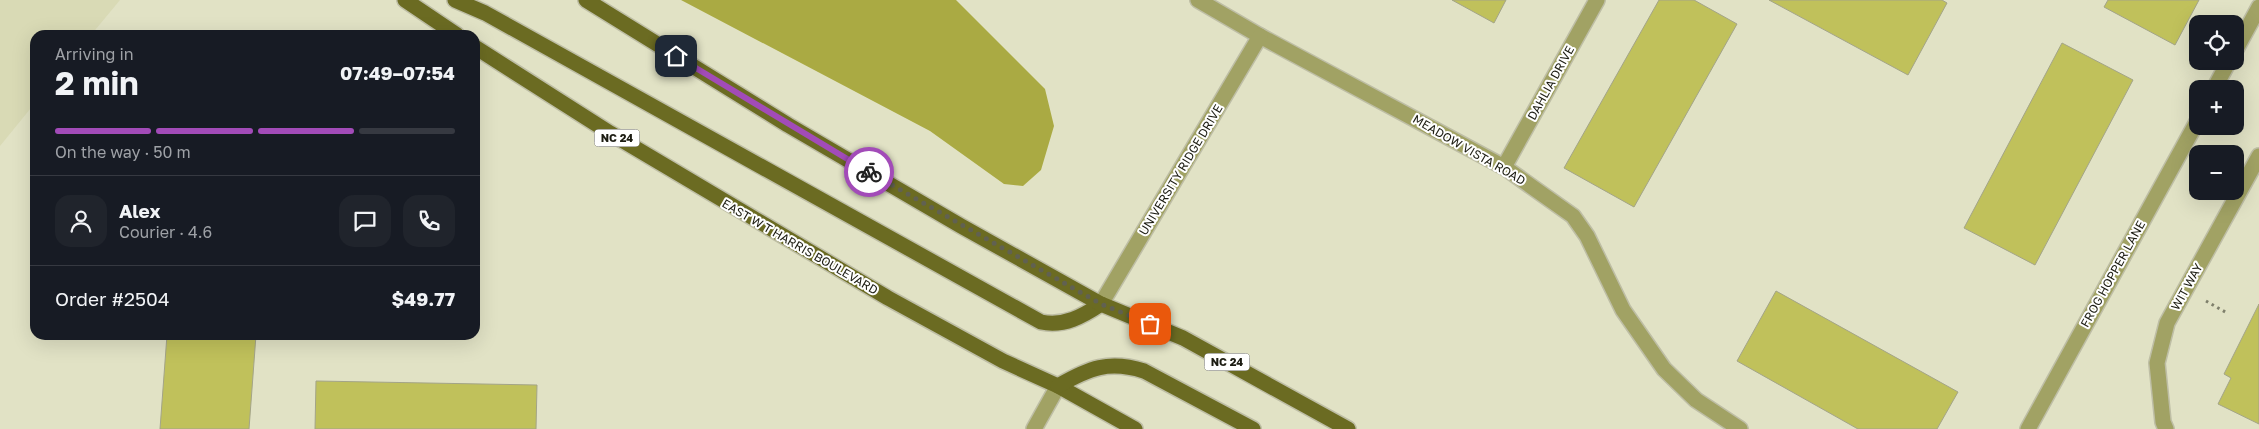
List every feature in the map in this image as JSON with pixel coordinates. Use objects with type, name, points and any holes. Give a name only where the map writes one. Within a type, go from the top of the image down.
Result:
[{"type":"main road","points":[[405,0],[450,30]]},
{"type":"main road","points":[[454,0],[485,13],[1036,320],[1049,324],[1059,324],[1083,316],[1101,304]]},
{"type":"main road","name":"NC 24","points":[[586,0],[788,125],[961,226],[1101,304],[1183,338],[1348,429]]},
{"type":"main road","name":"EAST W T HARRIS BOULEVARD","points":[[480,50],[618,138],[880,294],[1003,362],[1058,386],[1135,429]]},
{"type":"main road","points":[[1058,386],[1084,371],[1099,367],[1116,365],[1132,367],[1144,371],[1253,429]]},
{"type":"street","name":"MEADOW VISTA ROAD","points":[[1198,0],[1260,36],[1504,167],[1573,216],[1587,236],[1623,310],[1664,369],[1696,400],[1740,429]]},
{"type":"street","name":"DAHLIA DRIVE","points":[[1504,167],[1597,0]]},
{"type":"street","points":[[2244,34],[2259,7]]},
{"type":"street","name":"UNIVERSITY RIDGE DRIVE","points":[[1101,304],[1260,36]]},
{"type":"street","name":"FROG HOPPER LANE","points":[[2028,429],[2190,135]]},
{"type":"street","name":"WIT WAY","points":[[2166,429],[2163,422],[2156,363],[2167,323],[2259,156]]},
{"type":"street","points":[[1034,429],[1058,386]]},
{"type":"shaded area","points":[[0,0],[120,0],[95,30],[30,30],[30,109],[0,146]]},
{"type":"shaded area","points":[[681,0],[956,0],[1045,89],[1054,126],[1041,170],[1023,186],[1004,184],[930,131]]},
{"type":"building","points":[[1452,0],[1506,0],[1494,23]]},
{"type":"building","points":[[1659,0],[1694,0],[1737,24],[1634,207],[1564,168]]},
{"type":"building","points":[[1769,0],[1942,0],[1947,3],[1908,75]]},
{"type":"building","points":[[2108,0],[2199,0],[2191,15],[2189,15],[2189,19],[2175,45],[2104,7]]},
{"type":"building","points":[[2062,43],[2133,80],[2035,265],[1964,228]]},
{"type":"building","points":[[1776,291],[1958,392],[1937,429],[1858,429],[1737,361]]},
{"type":"building","points":[[2259,304],[2259,424],[2218,404],[2231,378],[2224,374]]},
{"type":"building","points":[[167,340],[256,340],[249,429],[160,429]]},
{"type":"building","points":[[316,381],[537,385],[536,429],[315,429]]},
{"type":"way so far","points":[[869,172],[1101,304],[1150,324]]},
{"type":"route","points":[[676,56],[869,172]]}]
